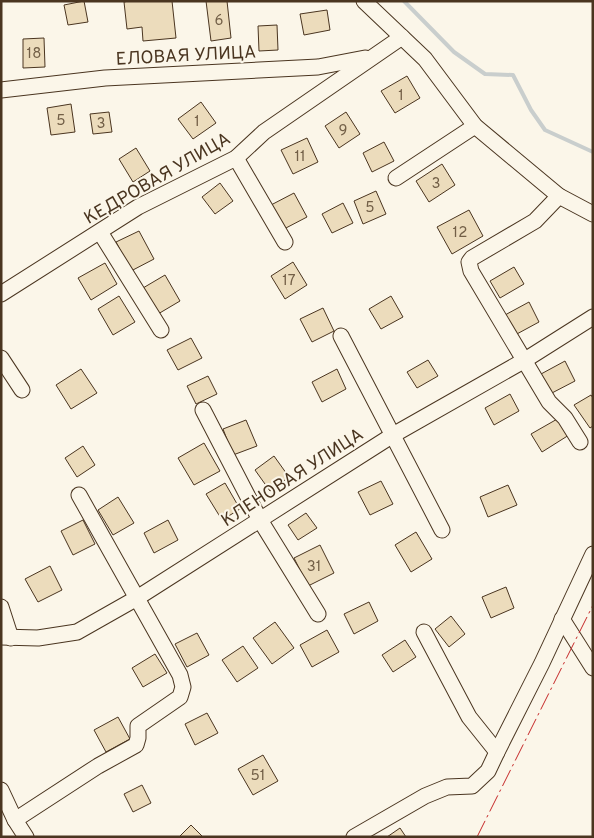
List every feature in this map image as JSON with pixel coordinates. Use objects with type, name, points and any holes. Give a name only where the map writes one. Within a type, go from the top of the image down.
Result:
[{"type":"street","points":[[364,1],[425,60],[475,126],[559,196],[593,214]]},
{"type":"street","name":"КЕДРОВАЯ УЛИЦА","points":[[1,294],[138,207],[236,158],[264,132],[402,37]]},
{"type":"street","name":"ЕЛОВАЯ УЛИЦА","points":[[1,90],[104,78],[318,67],[373,57]]},
{"type":"street","points":[[396,178],[475,126]]},
{"type":"street","points":[[236,158],[285,242]]},
{"type":"street","points":[[559,196],[536,221],[472,258],[469,262],[471,271],[549,402],[565,418],[580,442]]},
{"type":"street","points":[[100,232],[161,330]]},
{"type":"street","name":"КЛЕНОВАЯ УЛИЦА","points":[[6,637],[38,638],[77,632],[137,598],[393,435],[525,360],[593,317]]},
{"type":"street","points":[[341,336],[442,530]]},
{"type":"street","points":[[1,358],[22,390]]},
{"type":"street","points":[[203,410],[260,520],[318,614]]},
{"type":"street","points":[[14,820],[98,766],[136,745],[138,726],[180,697],[183,687],[180,675],[79,495]]},
{"type":"street","points":[[354,837],[425,796],[447,787],[472,786],[488,771],[542,664],[593,554]]},
{"type":"street","points":[[1,607],[6,637]]},
{"type":"street","points":[[562,619],[593,668]]},
{"type":"street","points":[[424,632],[469,717],[497,752]]},
{"type":"street","points":[[1,790],[14,820],[26,837]]},
{"type":"building","points":[[84,1],[88,22],[68,25],[64,5]]},
{"type":"building","points":[[172,1],[176,38],[143,41],[142,27],[127,29],[124,2]]},
{"type":"building","points":[[206,1],[227,1],[231,38],[211,41]]},
{"type":"building","points":[[327,10],[330,30],[304,35],[300,14]]},
{"type":"building","points":[[277,25],[278,50],[259,51],[258,26]]},
{"type":"building","points":[[44,38],[45,67],[23,68],[23,39]]},
{"type":"building","points":[[407,76],[420,98],[395,113],[381,91]]},
{"type":"building","points":[[201,102],[216,123],[193,139],[178,119]]},
{"type":"building","points":[[71,104],[75,132],[51,135],[47,108]]},
{"type":"building","points":[[109,112],[112,132],[93,134],[90,114]]},
{"type":"building","points":[[346,112],[360,134],[339,148],[325,126]]},
{"type":"building","points":[[307,138],[318,162],[293,174],[281,150]]},
{"type":"building","points":[[384,142],[394,161],[372,172],[363,153]]},
{"type":"building","points":[[136,148],[150,171],[133,182],[119,159]]},
{"type":"building","points":[[442,164],[455,185],[429,202],[416,181]]},
{"type":"building","points":[[220,183],[233,201],[215,214],[202,197]]},
{"type":"building","points":[[376,191],[386,214],[363,224],[354,201]]},
{"type":"building","points":[[294,193],[307,217],[284,229],[271,205]]},
{"type":"building","points":[[343,203],[353,223],[332,233],[322,214]]},
{"type":"building","points":[[469,210],[483,236],[452,254],[437,227]]},
{"type":"building","points":[[139,231],[154,259],[131,271],[116,242]]},
{"type":"building","points":[[293,262],[307,285],[285,299],[271,276]]},
{"type":"building","points":[[105,263],[117,284],[91,300],[78,278]]},
{"type":"building","points":[[514,267],[524,284],[500,298],[490,281]]},
{"type":"building","points":[[165,275],[180,301],[158,314],[143,288]]},
{"type":"building","points":[[119,296],[135,322],[113,335],[98,309]]},
{"type":"building","points":[[391,296],[403,317],[381,329],[369,309]]},
{"type":"building","points":[[529,302],[539,322],[515,335],[505,315]]},
{"type":"building","points":[[323,308],[334,331],[312,342],[300,319]]},
{"type":"building","points":[[191,338],[202,358],[178,370],[167,350]]},
{"type":"building","points":[[428,360],[438,376],[417,388],[407,372]]},
{"type":"building","points":[[565,361],[575,381],[550,394],[541,374]]},
{"type":"building","points":[[81,369],[97,393],[71,409],[56,385]]},
{"type":"building","points":[[337,369],[346,389],[322,402],[312,382]]},
{"type":"building","points":[[208,376],[217,394],[196,404],[187,386]]},
{"type":"building","points":[[510,394],[519,411],[494,425],[485,408]]},
{"type":"building","points":[[591,395],[593,398],[593,426],[590,428],[574,405]]},
{"type":"building","points":[[559,418],[569,435],[542,452],[531,434]]},
{"type":"building","points":[[246,420],[257,446],[233,455],[223,429]]},
{"type":"building","points":[[204,443],[220,471],[194,485],[178,458]]},
{"type":"building","points":[[83,446],[95,465],[77,477],[65,458]]},
{"type":"building","points":[[274,456],[289,477],[270,491],[255,470]]},
{"type":"building","points":[[381,481],[393,504],[370,515],[358,492]]},
{"type":"building","points":[[225,483],[240,509],[222,520],[206,494]]},
{"type":"building","points":[[508,485],[517,505],[488,517],[480,497]]},
{"type":"building","points":[[118,497],[134,523],[113,535],[98,510]]},
{"type":"building","points":[[306,513],[317,528],[298,540],[288,525]]},
{"type":"building","points":[[83,520],[95,544],[73,555],[61,531]]},
{"type":"building","points":[[168,520],[178,540],[154,553],[144,533]]},
{"type":"building","points":[[416,532],[432,559],[411,572],[395,545]]},
{"type":"building","points":[[320,545],[334,573],[308,586],[294,558]]},
{"type":"building","points":[[50,566],[62,590],[38,602],[25,579]]},
{"type":"building","points":[[506,587],[514,608],[491,618],[482,597]]},
{"type":"building","points":[[369,602],[378,621],[354,634],[344,614]]},
{"type":"building","points":[[451,616],[465,634],[449,647],[435,629]]},
{"type":"building","points":[[275,622],[294,648],[272,664],[253,638]]},
{"type":"building","points":[[327,630],[339,652],[312,667],[300,645]]},
{"type":"building","points":[[197,633],[209,655],[187,667],[175,644]]},
{"type":"building","points":[[405,640],[416,657],[393,672],[382,655]]},
{"type":"building","points":[[243,646],[258,668],[237,682],[222,660]]},
{"type":"building","points":[[155,654],[167,673],[143,687],[132,668]]},
{"type":"building","points":[[207,713],[218,733],[195,745],[185,724]]},
{"type":"building","points":[[118,717],[130,739],[106,752],[94,730]]},
{"type":"building","points":[[263,755],[278,781],[253,795],[238,769]]},
{"type":"building","points":[[142,785],[151,803],[133,812],[124,794]]},
{"type":"building","points":[[191,825],[203,837],[179,837]]},
{"type":"building","points":[[400,828],[406,837],[387,837]]},
{"type":"waterway","points":[[404,1],[454,52],[485,74],[513,75],[531,110],[545,130],[593,152]]},
{"type":"power","points":[[477,837],[593,605]]}]
